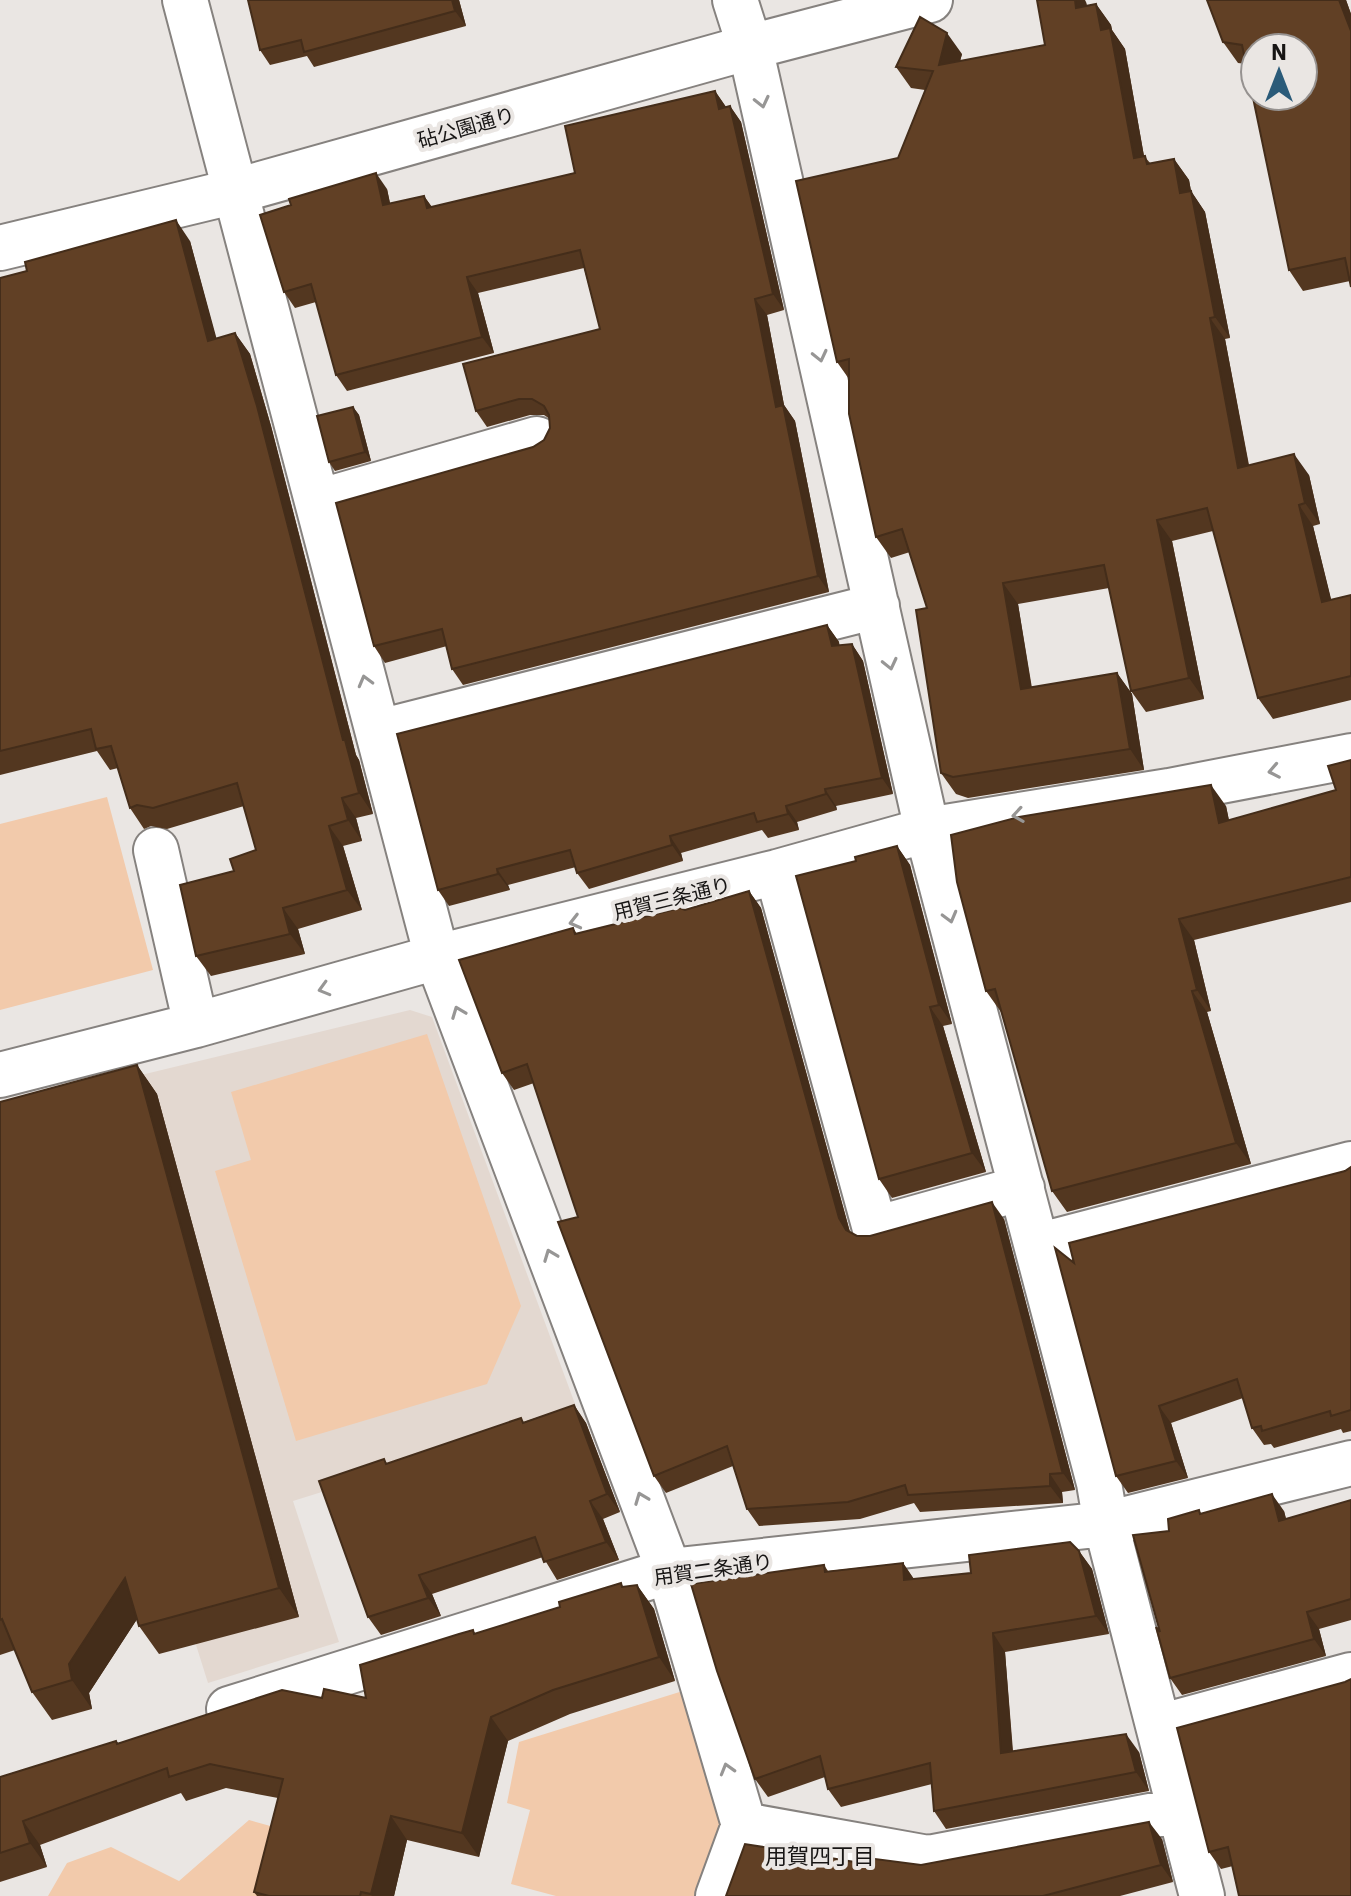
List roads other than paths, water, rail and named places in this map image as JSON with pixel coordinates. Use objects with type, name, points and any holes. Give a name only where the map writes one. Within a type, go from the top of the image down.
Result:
[{"type":"street","points":[[185,0],[437,957],[669,1571],[744,1825],[718,1896]]},
{"type":"street","points":[[735,0],[750,47],[927,830],[1099,1483],[1106,1524],[1202,1896]]},
{"type":"street","name":"砧公園通り","points":[[0,248],[236,191],[750,47],[930,0]]},
{"type":"street","points":[[318,502],[537,439]]},
{"type":"street","points":[[379,732],[877,606]]},
{"type":"street","name":"用賀三条通り","points":[[0,1075],[196,1025],[437,957],[777,872],[927,830],[1169,791],[1351,756]]},
{"type":"street","points":[[156,850],[196,1025]]},
{"type":"street","points":[[777,872],[875,1229],[1022,1188]]},
{"type":"street","points":[[1037,1246],[1351,1164]]},
{"type":"street","name":"用賀二条通り","points":[[195,1720],[669,1571],[1106,1524],[1351,1463]]},
{"type":"street","points":[[1159,1727],[1351,1675]]},
{"type":"street","points":[[744,1825],[928,1858],[1181,1810]]},
{"type":"district","name":"用賀四丁目","points":[[820,1855]]}]
